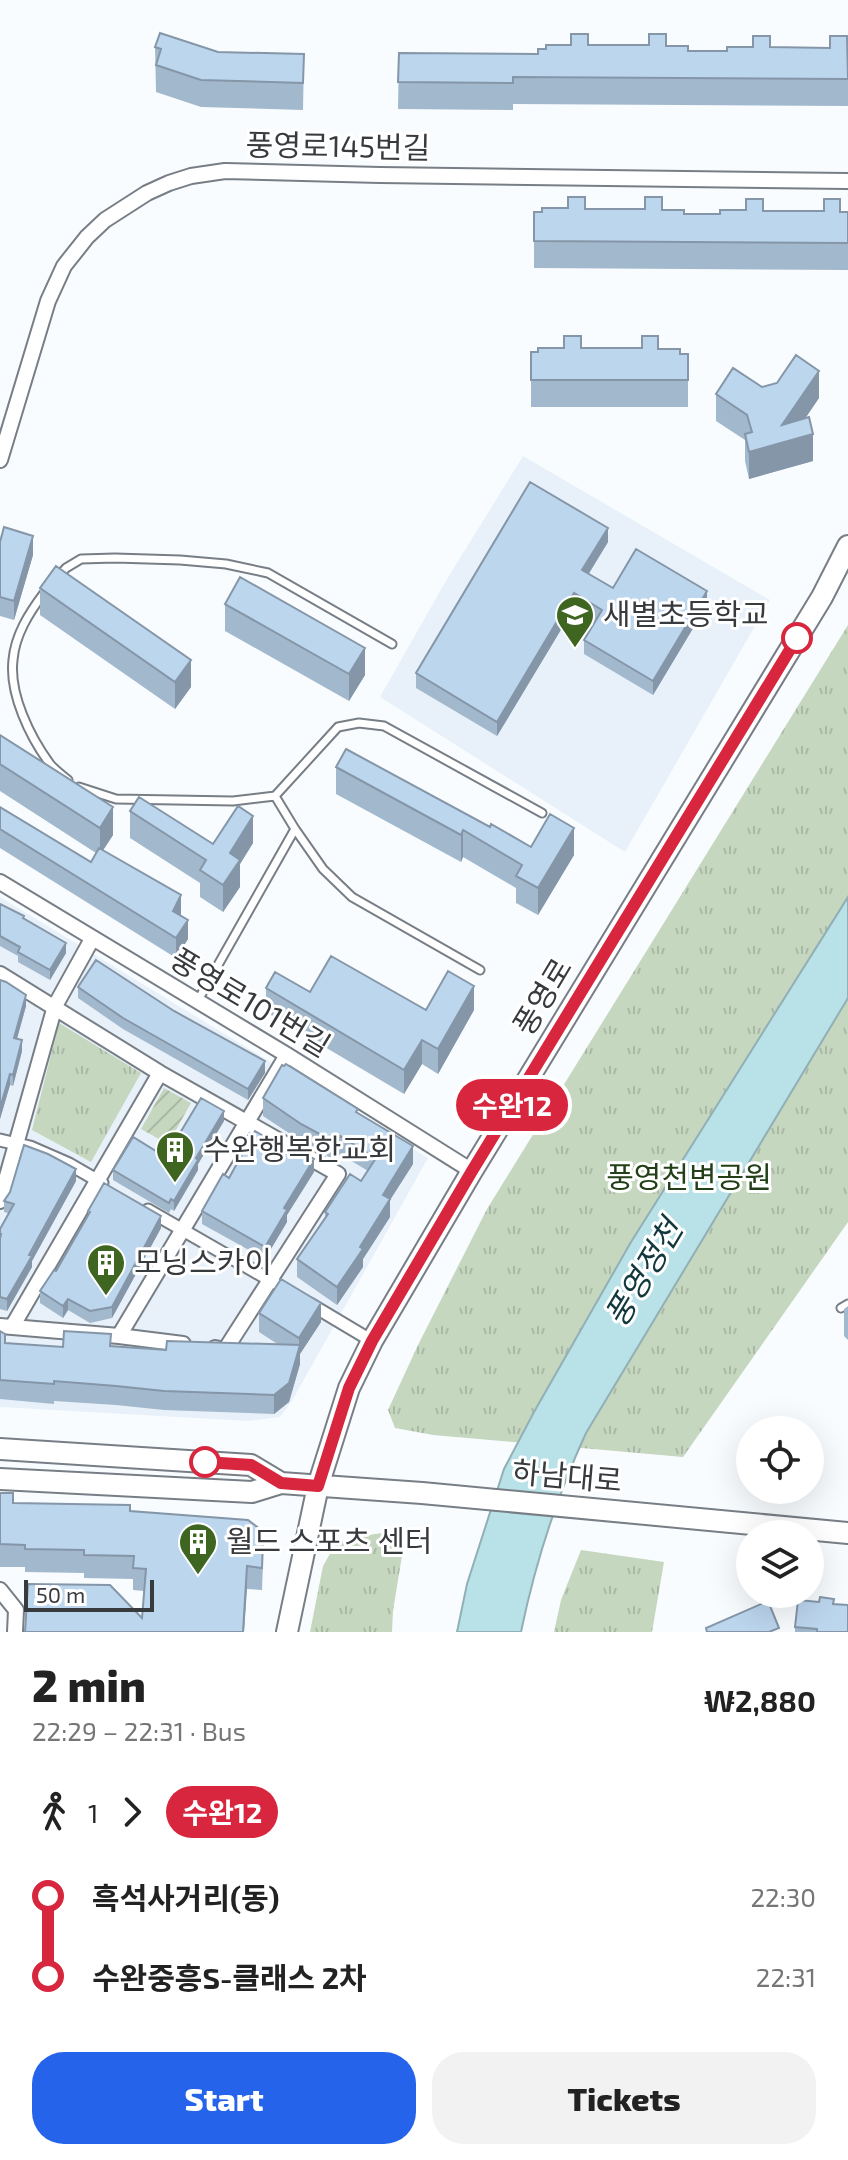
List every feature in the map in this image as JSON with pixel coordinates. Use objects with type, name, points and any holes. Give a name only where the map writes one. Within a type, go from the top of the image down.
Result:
[{"type":"main road","name":"풍영로","points":[[287,1632],[318,1486],[349,1388],[372,1341],[472,1171],[822,597],[848,546]]},
{"type":"main road","name":"하남대로","points":[[0,1449],[251,1465],[281,1483]]},
{"type":"main road","name":"하남대로","points":[[0,1479],[252,1492],[281,1483],[422,1493],[848,1533]]},
{"type":"street","name":"풍영로145번길","points":[[0,460],[48,301],[64,266],[105,220],[169,183],[225,171],[848,181]]},
{"type":"street","name":"풍영로101번길","points":[[0,882],[472,1171]]},
{"type":"street","points":[[0,1201],[55,1006],[92,939]]},
{"type":"street","points":[[0,974],[160,1073],[338,1174],[277,1284],[225,1350],[6,1326],[103,1184],[160,1073]]},
{"type":"street","points":[[119,1336],[287,1055]]},
{"type":"street","points":[[0,1140],[45,1153],[103,1184]]},
{"type":"street","points":[[133,1201],[277,1284]]},
{"type":"street","points":[[296,1296],[372,1341]]},
{"type":"street","points":[[0,1590],[16,1610],[15,1632]]},
{"type":"lane","points":[[392,644],[268,573],[226,564],[180,560],[81,559],[66,568],[31,611],[18,638],[13,679],[18,705],[51,765],[74,786],[116,799],[233,801],[275,796],[338,727],[359,723],[384,726],[542,813]]},
{"type":"lane","points":[[275,796],[323,869],[352,897],[480,970]]},
{"type":"lane","points":[[197,1002],[295,829]]},
{"type":"shaded area","name":"새별초등학교","points":[[523,456],[770,600],[625,852],[380,697],[447,579]]},
{"type":"shaded area","points":[[0,897],[428,1158],[292,1401],[280,1417],[249,1421],[0,1407]]},
{"type":"green space","name":"풍영천변공원","points":[[848,625],[848,1222],[683,1457],[433,1435],[395,1428],[388,1410],[487,1209]]},
{"type":"green space","points":[[59,1023],[141,1073],[91,1162],[32,1130]]},
{"type":"green space","points":[[164,1088],[191,1103],[168,1144],[141,1129]]},
{"type":"green space","points":[[406,1531],[392,1632],[310,1632],[323,1566],[336,1543],[374,1534]]},
{"type":"green space","points":[[581,1550],[664,1562],[652,1632],[554,1632],[561,1600]]},
{"type":"water","name":"풍영정천","points":[[848,897],[848,998],[586,1433],[548,1531],[521,1632],[457,1632],[467,1584],[504,1469],[534,1412],[631,1242]]},
{"type":"building","points":[[160,33],[218,52],[304,54],[303,83],[201,80],[156,65],[161,49],[155,47]]},
{"type":"building","points":[[571,34],[588,34],[588,45],[649,45],[649,34],[666,34],[666,46],[688,46],[688,51],[753,47],[753,36],[770,36],[770,47],[830,48],[830,36],[847,36],[848,79],[513,77],[513,83],[398,82],[399,53],[538,54],[538,49],[546,49],[546,45],[571,45]]},
{"type":"building","points":[[568,197],[585,197],[585,209],[645,209],[645,197],[662,197],[662,210],[684,210],[684,214],[746,210],[746,199],[763,199],[763,211],[824,211],[824,199],[840,199],[840,212],[848,212],[848,243],[534,241],[534,212],[542,212],[542,208],[568,208]]},
{"type":"building","points":[[564,336],[581,336],[581,348],[642,348],[642,336],[658,336],[658,349],[680,349],[680,354],[688,354],[688,380],[531,380],[531,352],[538,352],[538,348],[564,348]]},
{"type":"building","points":[[796,355],[819,371],[782,425],[809,417],[813,434],[749,452],[745,434],[752,432],[747,415],[716,394],[733,368],[762,387],[777,383]]},
{"type":"building","name":"새별초등학교","points":[[530,482],[608,528],[582,570],[613,588],[636,549],[707,591],[653,681],[584,640],[602,610],[574,593],[497,722],[416,673]]},
{"type":"building","points":[[4,527],[33,536],[14,601],[0,597],[0,542]]},
{"type":"building","points":[[56,566],[191,660],[175,682],[40,588]]},
{"type":"building","points":[[240,577],[365,648],[349,674],[225,604]]},
{"type":"building","points":[[0,735],[113,807],[100,828],[0,764]]},
{"type":"building","points":[[346,749],[531,847],[550,814],[574,828],[538,888],[516,876],[522,865],[463,830],[461,835],[336,767]]},
{"type":"building","points":[[139,797],[213,844],[238,806],[253,816],[230,853],[240,860],[223,885],[200,870],[206,860],[130,811]]},
{"type":"building","points":[[0,807],[91,862],[99,848],[181,895],[173,911],[188,920],[176,938],[0,829]]},
{"type":"building","points":[[0,904],[66,943],[50,970],[18,952],[20,947],[0,936]]},
{"type":"building","points":[[331,956],[426,1010],[448,971],[474,986],[438,1049],[422,1040],[404,1070],[266,988],[275,972],[310,992]]},
{"type":"building","points":[[96,960],[174,1011],[265,1061],[248,1089],[123,1018],[78,987]]},
{"type":"building","points":[[0,980],[26,995],[14,1038],[22,1040],[0,1108]]},
{"type":"building","points":[[286,1064],[413,1146],[383,1195],[390,1199],[360,1247],[363,1249],[337,1287],[297,1259],[328,1214],[325,1212],[350,1174],[361,1181],[376,1158],[340,1136],[336,1143],[263,1098],[282,1065]]},
{"type":"building","points":[[201,1098],[224,1111],[174,1201],[171,1199],[169,1203],[113,1170],[133,1137],[169,1159]]},
{"type":"building","points":[[255,1131],[288,1150],[290,1146],[314,1159],[265,1247],[202,1211],[223,1174],[229,1178]]},
{"type":"building","points":[[24,1145],[76,1169],[7,1299],[0,1297],[0,1229],[14,1204],[4,1201],[10,1192]]},
{"type":"building","points":[[104,1183],[161,1216],[112,1307],[90,1311],[68,1299],[63,1306],[40,1291],[56,1271]]},
{"type":"building","points":[[281,1279],[321,1303],[299,1338],[259,1313]]},
{"type":"building","points":[[0,1331],[5,1334],[5,1343],[63,1347],[64,1331],[111,1334],[110,1346],[166,1350],[167,1341],[300,1345],[289,1383],[274,1395],[164,1391],[54,1381],[54,1384],[0,1380]]},
{"type":"building","points":[[0,1493],[13,1493],[13,1503],[130,1505],[130,1511],[248,1520],[260,1529],[262,1568],[247,1566],[243,1632],[25,1632],[28,1584],[110,1585],[142,1618],[146,1569],[133,1568],[134,1556],[84,1555],[84,1550],[25,1549],[25,1545],[0,1544]]},
{"type":"building","points":[[824,1598],[834,1599],[833,1604],[848,1605],[848,1632],[817,1632],[817,1629],[795,1627],[797,1608],[824,1608]]},
{"type":"building","points":[[752,1608],[771,1608],[779,1628],[769,1632],[707,1632],[706,1628]]},
{"type":"bus line","name":"수완12","points":[[205,1462],[251,1465],[281,1483],[318,1486],[349,1388],[372,1341],[797,638]]},
{"type":"place","name":"새별초등학교","points":[[575,649]]},
{"type":"place","name":"수완행복한교회","points":[[175,1184]]},
{"type":"place","name":"모닝스카이","points":[[106,1297]]},
{"type":"place","name":"월드 스포츠 센터","points":[[198,1576]]}]
